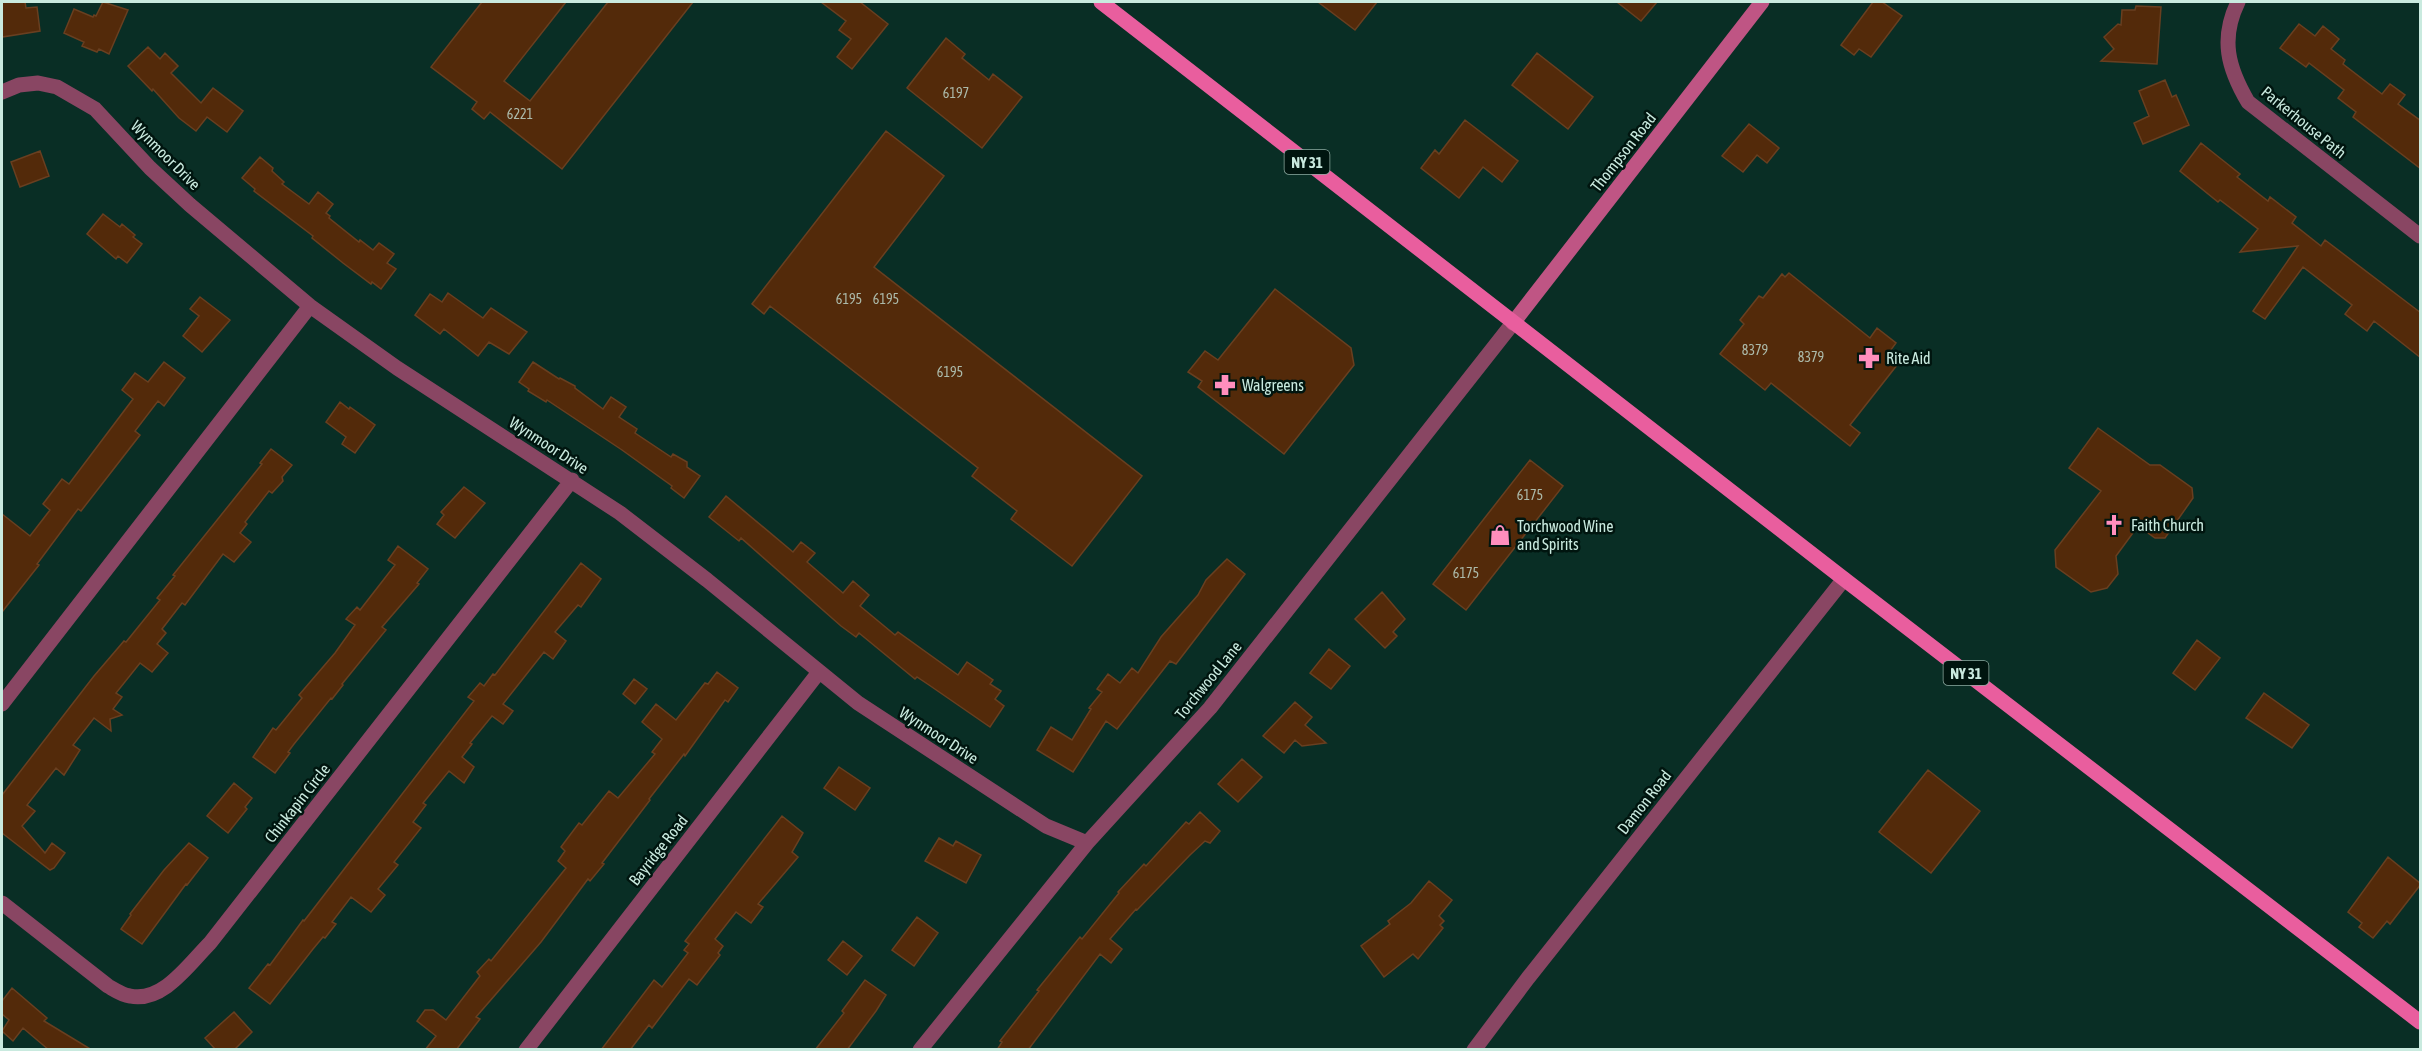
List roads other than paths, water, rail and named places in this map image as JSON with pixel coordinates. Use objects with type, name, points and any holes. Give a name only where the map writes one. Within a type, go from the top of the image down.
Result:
[{"type":"main road","name":"NY 31","points":[[1101,2],[1844,579],[2421,1022]]},
{"type":"street","name":"Thompson Road","points":[[1513,323],[1762,2]]},
{"type":"street","name":"Parkerhouse Path","points":[[2238,2],[2232,14],[2228,35],[2229,58],[2234,78],[2248,102],[2421,236]]},
{"type":"street","name":"Wynmoor Drive","points":[[2,92],[19,85],[38,83],[57,87],[95,110],[150,168],[190,205],[310,306],[397,368],[620,513],[858,703],[1046,826],[1087,843]]},
{"type":"street","points":[[2,704],[310,306]]},
{"type":"street","name":"Torchwood Lane","points":[[920,1050],[1087,843],[1210,708],[1513,323]]},
{"type":"street","name":"Chinkapin Circle","points":[[2,903],[108,986],[127,996],[142,998],[166,987],[210,943],[572,480]]},
{"type":"street","name":"Damon Road","points":[[1474,1050],[1528,978],[1844,579]]},
{"type":"street","name":"Bayridge Road","points":[[526,1050],[819,672]]},
{"type":"place","name":"Rite Aid","points":[[1869,358]]},
{"type":"place","name":"Walgreens","points":[[1225,385]]},
{"type":"place","name":"Faith Church","points":[[2114,525]]},
{"type":"place","name":"Torchwood Wine and Spirits","points":[[1500,535]]}]
